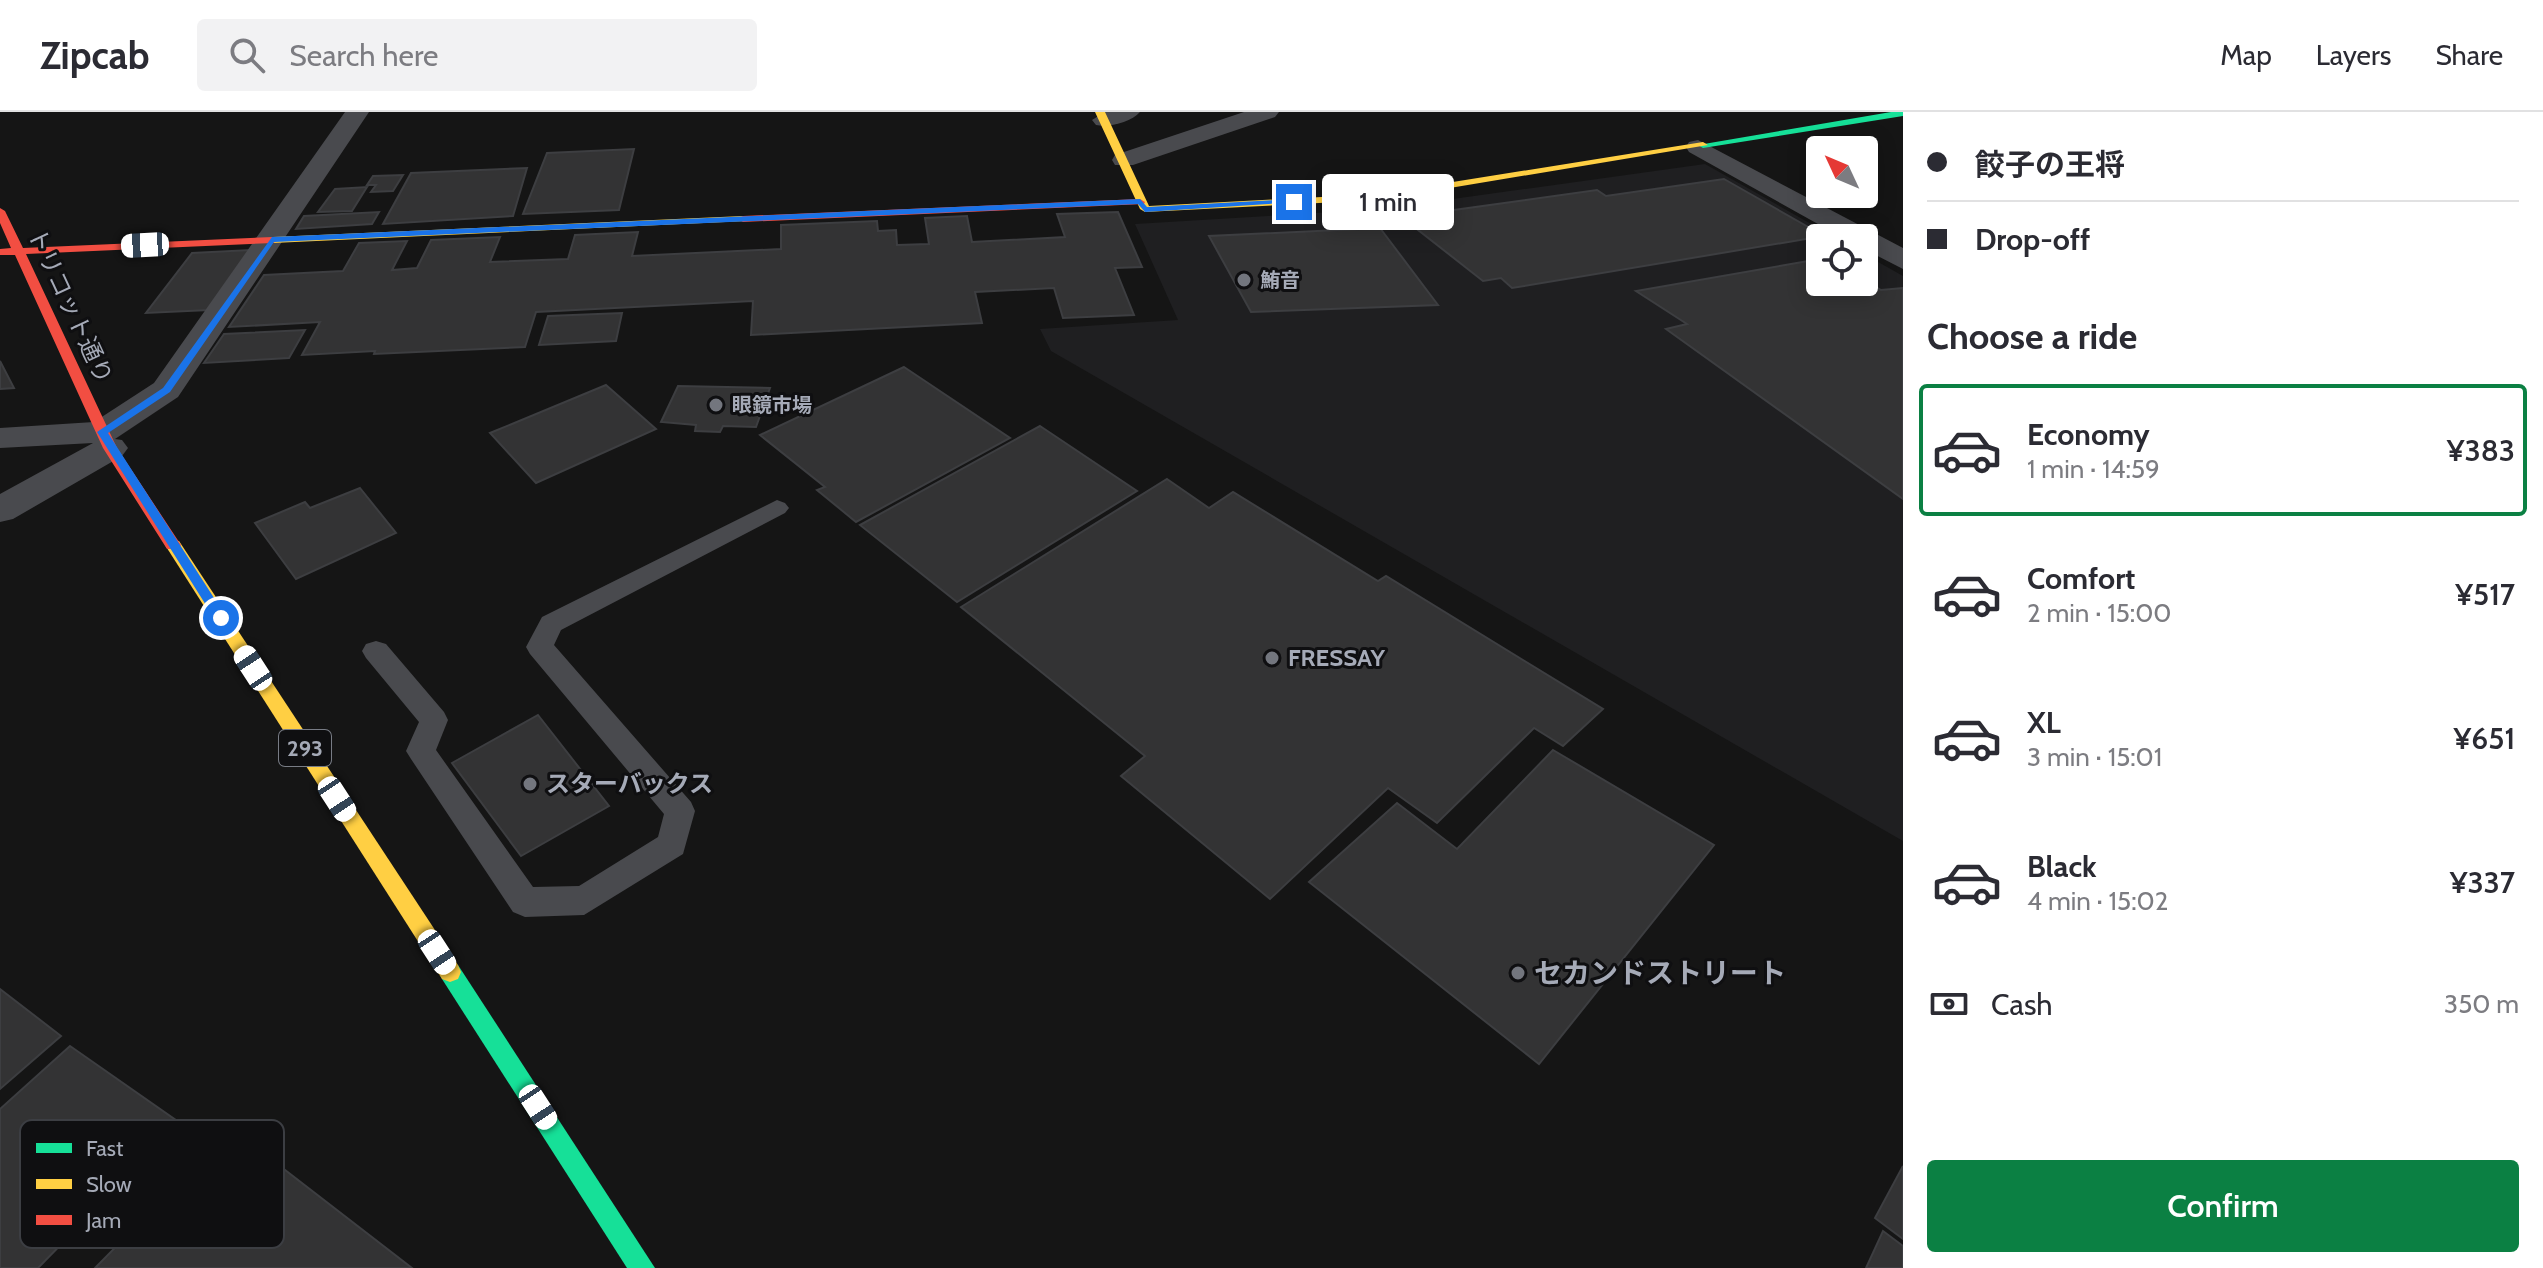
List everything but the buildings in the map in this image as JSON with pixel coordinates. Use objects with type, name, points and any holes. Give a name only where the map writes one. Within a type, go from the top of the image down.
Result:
[{"type":"main road","points":[[1102,116],[1145,209],[1378,197],[1903,113]]},
{"type":"main road","points":[[9,251],[1140,202]]},
{"type":"main road","name":"トリコット通り","points":[[0,211],[9,251],[106,440],[642,1268]]},
{"type":"street","points":[[0,510],[106,440],[166,390],[272,240],[357,112]]},
{"type":"street","points":[[1102,116],[1128,112]]},
{"type":"street","points":[[1124,160],[1267,112]]},
{"type":"street","points":[[1698,147],[1838,224]]},
{"type":"street","points":[[1878,246],[1903,260]]},
{"type":"street","points":[[0,438],[106,440]]},
{"type":"lane","points":[[376,651],[434,720],[421,751],[525,902],[584,900],[672,845],[680,811],[540,647],[551,624],[777,508]]},
{"type":"shaded area","points":[[1705,164],[1811,224],[1806,224],[1806,296],[1878,296],[1878,262],[1903,276],[1903,841],[1051,351],[1040,329],[1178,320],[1135,224],[1381,209]]},
{"type":"traffic: fast","points":[[1703,145],[1903,113]]},
{"type":"traffic: fast","points":[[450,972],[642,1268]]},
{"type":"traffic: slow","points":[[1100,112],[1145,209],[1378,197],[1703,145]]},
{"type":"traffic: slow","points":[[273,240],[743,219]]},
{"type":"traffic: slow","points":[[173,545],[450,972]]},
{"type":"traffic: jam","points":[[743,219],[1140,202]]},
{"type":"traffic: jam","points":[[0,211],[110,448],[173,545]]},
{"type":"traffic: jam","points":[[0,252],[273,240]]},
{"type":"place","name":"鮪音","points":[[1244,280]]},
{"type":"place","name":"眼鏡市場","points":[[716,405]]},
{"type":"place","name":"FRESSAY","points":[[1272,658]]},
{"type":"place","name":"スターバックス","points":[[530,784]]},
{"type":"place","name":"セカンドストリート","points":[[1518,973]]},
{"type":"route","points":[[221,618],[102,432],[166,390],[272,240],[1140,202],[1145,209],[1294,202]]}]
